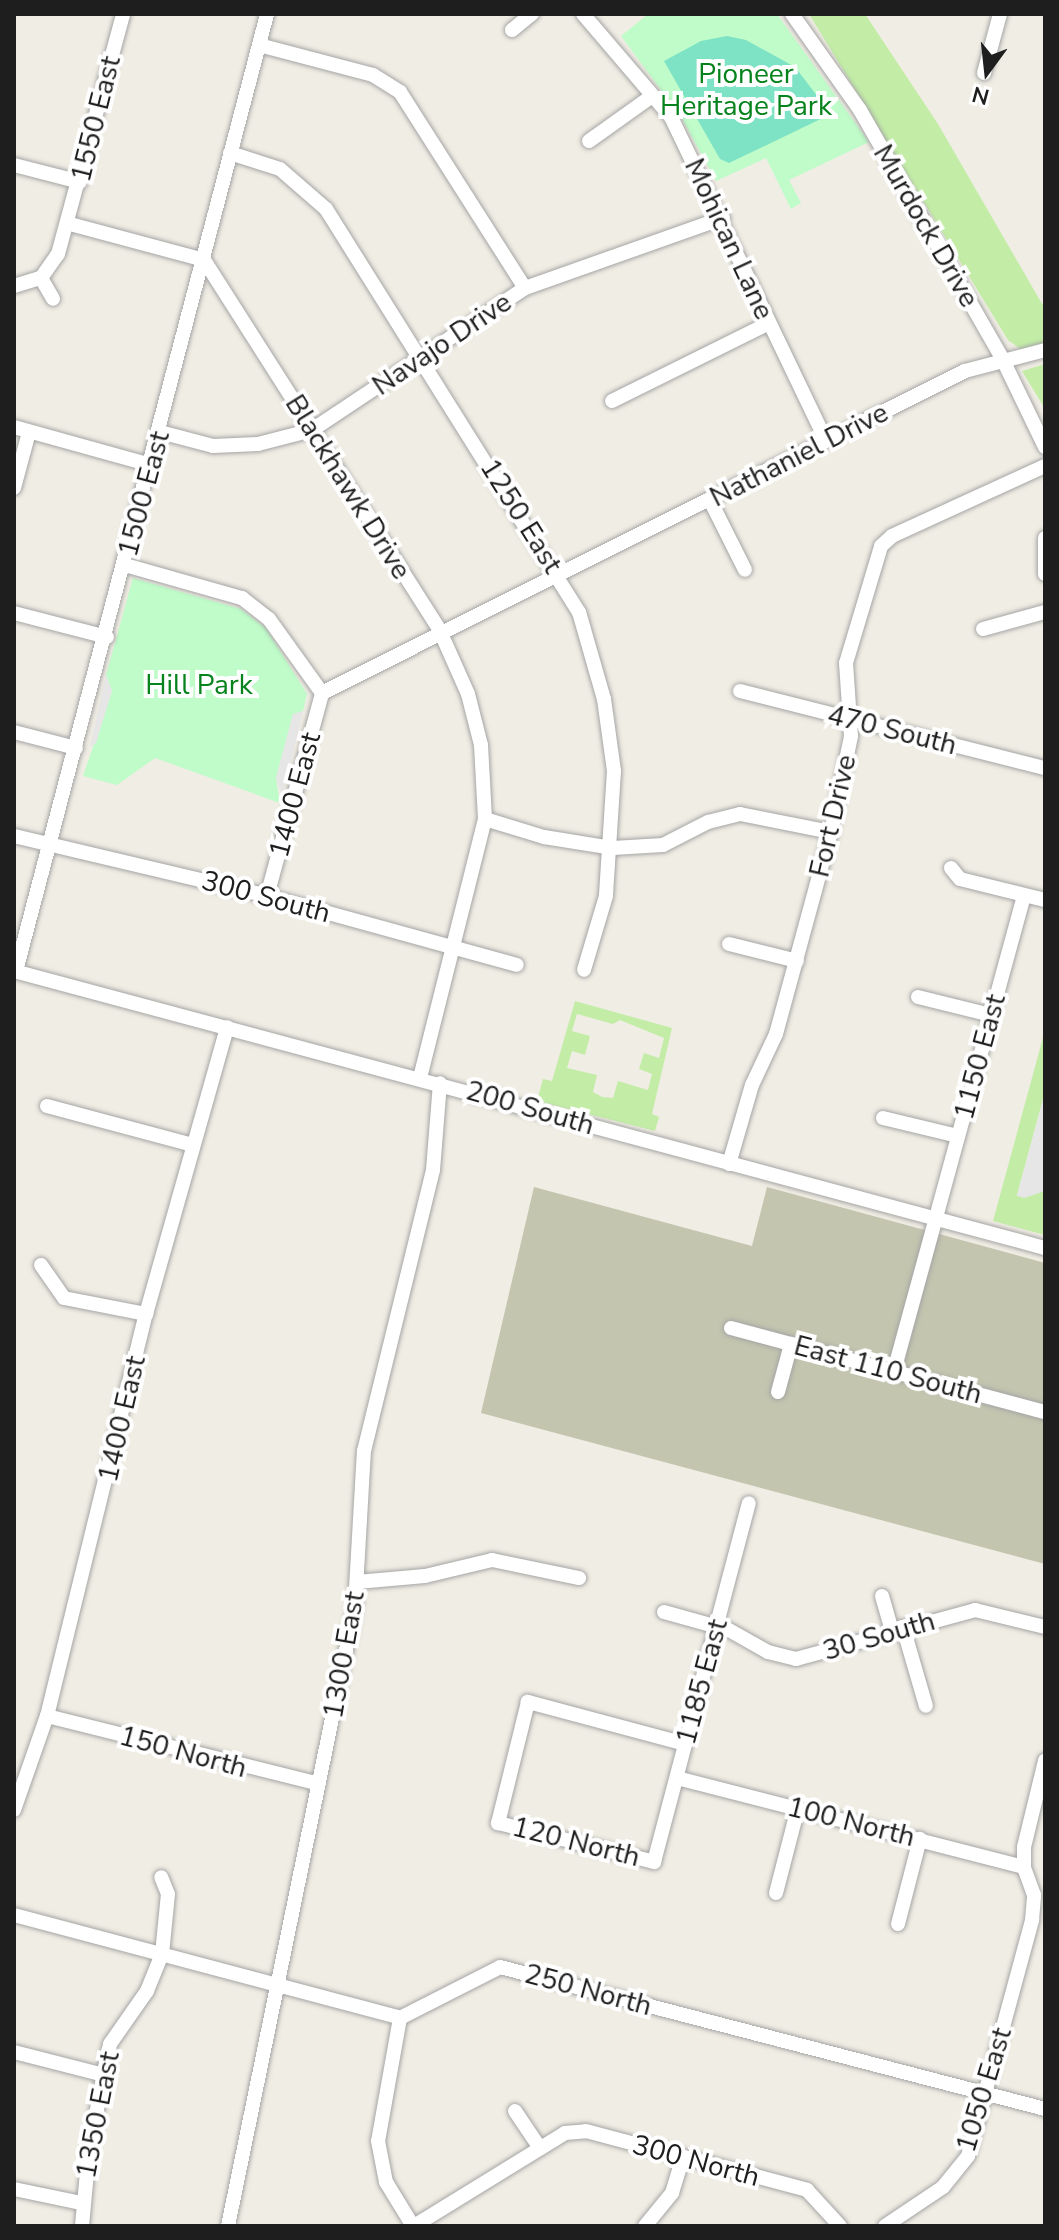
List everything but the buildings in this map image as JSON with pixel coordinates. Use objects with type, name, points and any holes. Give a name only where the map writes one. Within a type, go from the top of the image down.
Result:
[{"type":"street","name":"1550 East","points":[[70,224],[123,14]]},
{"type":"street","name":"1500 East","points":[[15,971],[107,637],[267,14]]},
{"type":"street","points":[[512,30],[532,14]]},
{"type":"street","name":"Mohican Lane","points":[[583,14],[671,117],[723,218],[825,439]]},
{"type":"street","name":"Murdock Drive","points":[[792,14],[860,110],[1002,358],[1045,447]]},
{"type":"street","points":[[984,73],[1000,14]]},
{"type":"street","points":[[259,45],[373,75],[400,92],[525,288]]},
{"type":"street","points":[[589,141],[652,96]]},
{"type":"street","name":"1250 East","points":[[230,153],[280,169],[314,194],[421,356],[579,612],[604,699],[614,771],[613,848],[606,896],[584,970]]},
{"type":"street","points":[[14,165],[80,182]]},
{"type":"street","name":"Navajo Drive","points":[[160,432],[213,446],[258,444],[312,430],[525,288],[723,218]]},
{"type":"street","points":[[14,286],[41,278],[58,254],[70,224],[204,260]]},
{"type":"street","name":"Blackhawk Drive","points":[[204,260],[440,631],[471,707],[481,745],[485,819],[456,948]]},
{"type":"street","points":[[41,278],[53,299]]},
{"type":"street","points":[[612,401],[769,323]]},
{"type":"street","name":"Nathaniel Drive","points":[[322,693],[440,631],[710,500],[825,439],[1002,358],[1045,350]]},
{"type":"street","points":[[14,427],[151,465]]},
{"type":"street","points":[[14,488],[29,432]]},
{"type":"street","name":"Fort Drive","points":[[729,1164],[797,961],[849,761],[846,663],[881,546],[892,536],[1045,466]]},
{"type":"street","points":[[710,500],[745,570]]},
{"type":"street","points":[[1045,538],[1045,574]]},
{"type":"street","points":[[125,565],[242,598],[269,619],[322,693]]},
{"type":"street","points":[[983,629],[1045,612]]},
{"type":"street","points":[[14,613],[107,637]]},
{"type":"street","name":"470 South","points":[[740,691],[1045,768]]},
{"type":"street","name":"1400 East","points":[[267,896],[322,693]]},
{"type":"street","points":[[14,732],[76,748]]},
{"type":"street","points":[[485,819],[544,837],[613,848],[663,845],[708,822],[740,814],[831,832]]},
{"type":"street","name":"300 South","points":[[14,836],[267,896],[517,965]]},
{"type":"street","points":[[951,868],[960,879],[1045,900]]},
{"type":"street","name":"1150 East","points":[[894,1371],[1024,895]]},
{"type":"street","points":[[729,944],[797,961]]},
{"type":"street","points":[[420,1077],[456,948]]},
{"type":"street","name":"200 South","points":[[15,971],[420,1077],[1045,1248]]},
{"type":"street","points":[[918,997],[991,1015]]},
{"type":"street","name":"1400 East","points":[[14,1810],[47,1716],[146,1314],[227,1027]]},
{"type":"street","name":"1300 East","points":[[228,2226],[280,1989],[357,1582],[364,1451],[433,1170],[440,1083]]},
{"type":"street","points":[[47,1106],[193,1145]]},
{"type":"street","points":[[883,1118],[958,1136]]},
{"type":"street","points":[[41,1265],[64,1298],[146,1314]]},
{"type":"street","name":"East 110 South","points":[[731,1328],[1045,1412]]},
{"type":"street","points":[[778,1392],[791,1344]]},
{"type":"street","name":"1185 East","points":[[654,1862],[749,1503]]},
{"type":"street","points":[[357,1582],[425,1576],[492,1560],[579,1578]]},
{"type":"street","points":[[882,1596],[926,1706]]},
{"type":"street","name":"30 South","points":[[664,1612],[717,1627],[768,1652],[796,1659],[897,1628],[975,1610],[1045,1627]]},
{"type":"street","name":"120 North","points":[[654,1862],[498,1823],[528,1702],[685,1744]]},
{"type":"street","name":"150 North","points":[[47,1716],[319,1784]]},
{"type":"street","points":[[1024,1867],[1026,1831],[1045,1761]]},
{"type":"street","name":"100 North","points":[[677,1778],[1024,1867]]},
{"type":"street","points":[[776,1893],[798,1808]]},
{"type":"street","points":[[898,1924],[920,1839]]},
{"type":"street","name":"1050 East","points":[[885,2226],[943,2187],[968,2156],[1039,1923],[1034,1895],[1024,1867]]},
{"type":"street","name":"1350 East","points":[[82,2226],[81,2203],[110,2044],[147,1991],[162,1954],[168,1894],[161,1877]]},
{"type":"street","points":[[14,1915],[280,1989],[400,2018],[378,2141],[386,2182],[414,2226]]},
{"type":"street","name":"250 North","points":[[400,2018],[500,1967],[985,2094]]},
{"type":"street","points":[[14,2052],[104,2075]]},
{"type":"street","points":[[985,2094],[1045,2109]]},
{"type":"street","points":[[515,2111],[540,2148]]},
{"type":"street","name":"300 North","points":[[414,2226],[565,2133],[586,2131],[807,2190],[840,2226]]},
{"type":"street","points":[[645,2226],[672,2193],[683,2157]]},
{"type":"street","points":[[14,2189],[81,2203]]},
{"type":"shaded area","points":[[106,675],[112,691],[96,743],[90,747]]},
{"type":"shaded area","points":[[303,711],[282,796],[276,778],[293,714]]},
{"type":"shaded area","points":[[1045,1092],[1045,1191],[1024,1198],[1017,1196]]},
{"type":"shaded area","points":[[534,1187],[752,1246],[767,1187],[1045,1263],[1045,1564],[481,1413]]},
{"type":"green space","name":"Pioneer Heritage Park","points":[[648,14],[777,14],[869,142],[789,180],[801,203],[791,209],[766,158],[716,181],[681,117],[621,36]]},
{"type":"green space","points":[[809,14],[865,14],[938,124],[1045,309],[1045,346],[1022,350],[1008,340]]},
{"type":"green space","points":[[727,36],[746,40],[795,67],[831,114],[729,163],[720,159],[664,61],[701,41]]},
{"type":"green space","points":[[1045,364],[1045,409],[1022,371]]},
{"type":"green space","name":"Hill Park","points":[[133,578],[241,609],[266,628],[307,694],[303,711],[293,715],[276,778],[280,803],[155,758],[117,785],[83,776],[112,691],[106,675]]},
{"type":"green space","points":[[575,1001],[672,1028],[652,1114],[659,1117],[655,1131],[537,1101],[543,1079],[552,1081]],"holes":[[[577,1014],[613,1024],[620,1020],[664,1038],[659,1058],[644,1053],[639,1069],[652,1074],[648,1090],[618,1081],[613,1098],[602,1097],[593,1092],[597,1075],[567,1068],[572,1051],[585,1055],[590,1036],[572,1031]]]},
{"type":"green space","points":[[1045,1030],[1045,1092],[1017,1195],[1045,1191],[1045,1235],[993,1221]]}]
